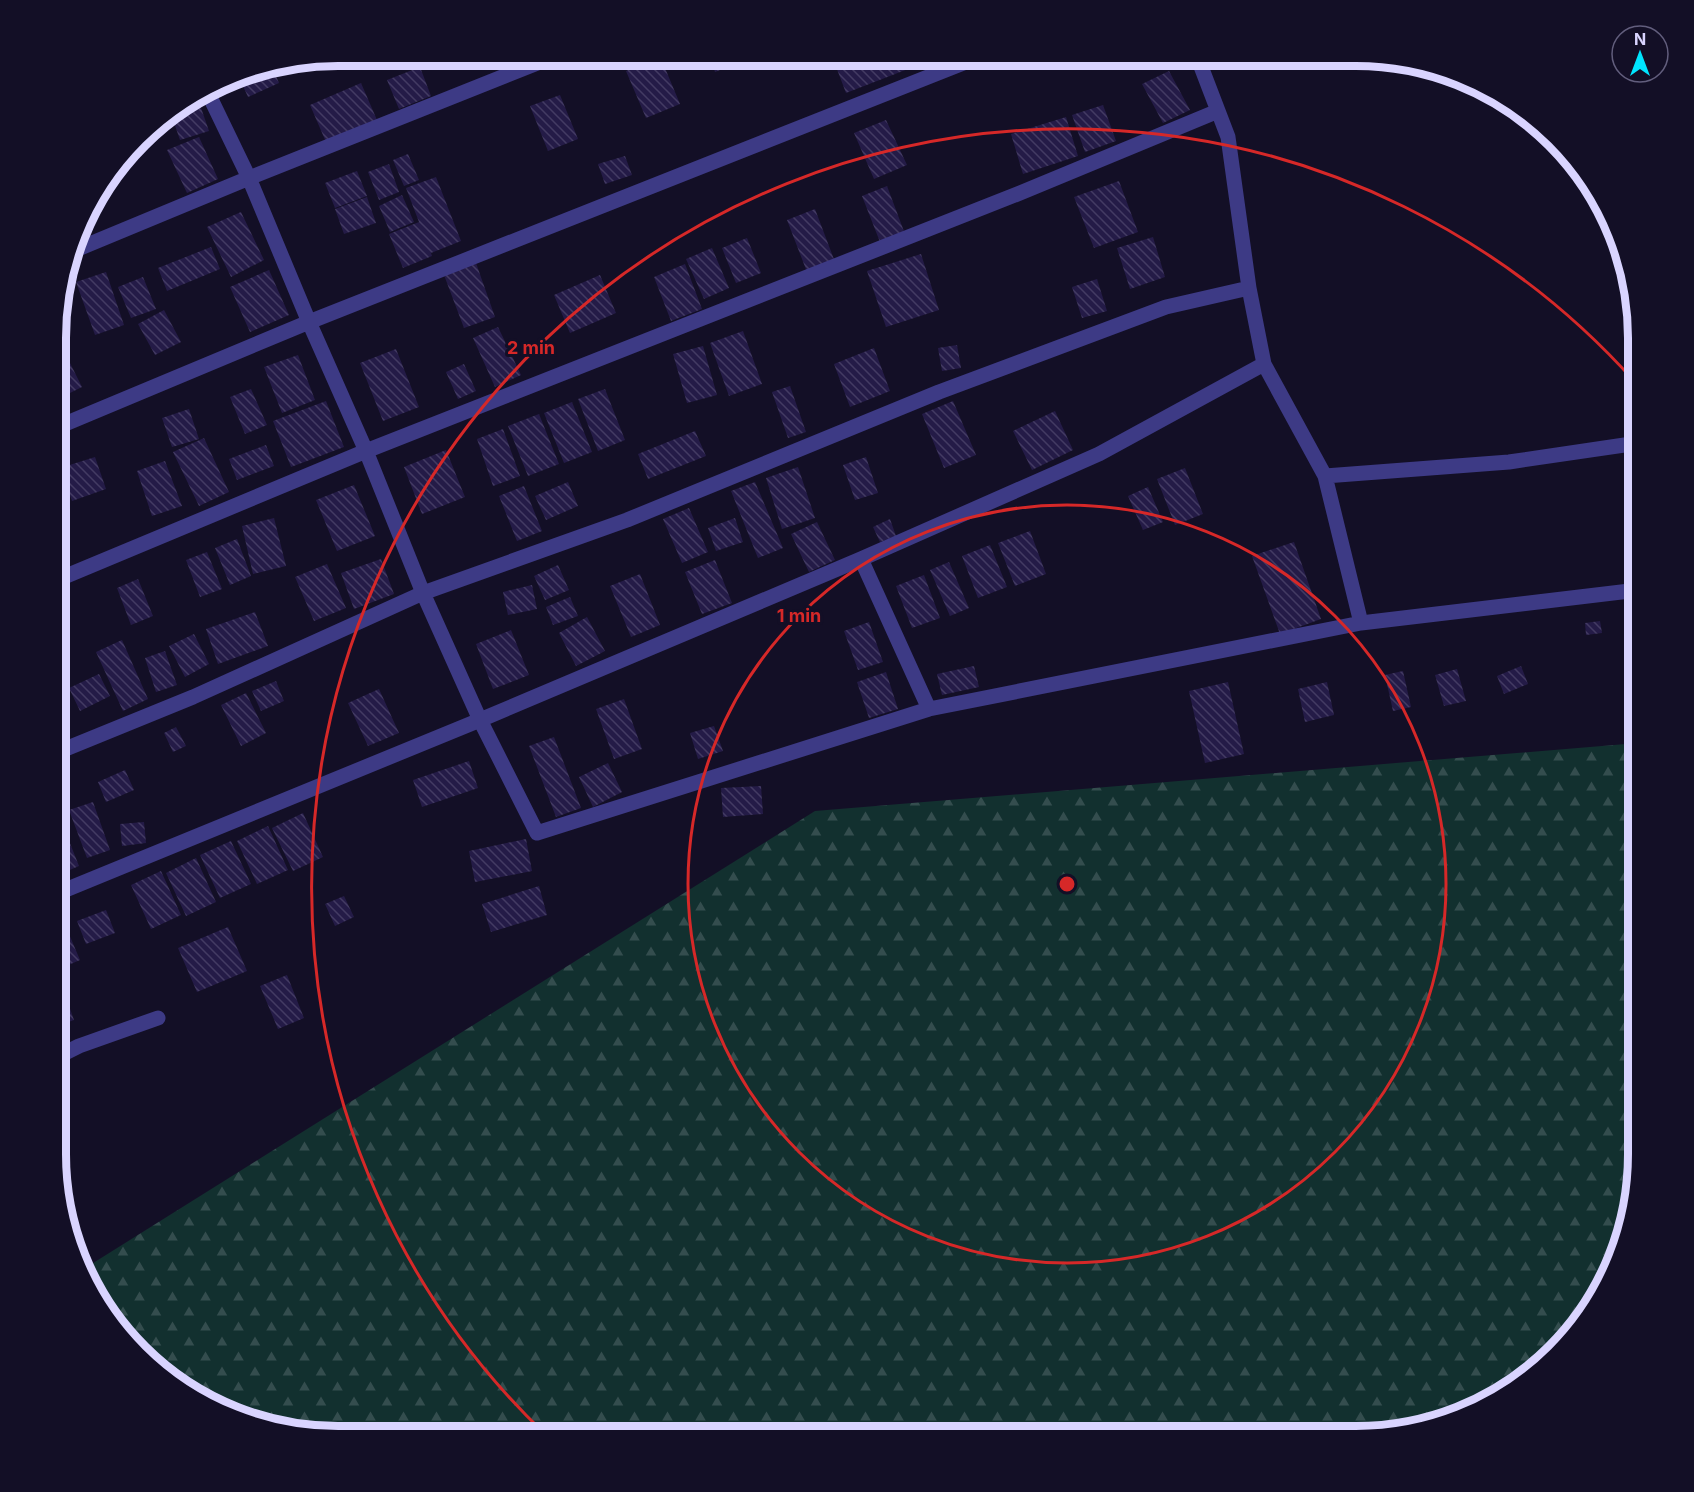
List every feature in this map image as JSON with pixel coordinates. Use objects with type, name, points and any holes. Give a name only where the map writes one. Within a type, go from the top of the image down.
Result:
[{"type":"street","points":[[81,247],[530,66]]},
{"type":"street","points":[[66,423],[309,322],[956,66]]},
{"type":"street","points":[[1201,66],[1228,137],[1249,288],[1264,364],[1325,476],[1360,623]]},
{"type":"street","points":[[210,98],[249,178],[366,451],[423,593],[480,720],[537,833],[929,709],[1360,623],[1628,591]]},
{"type":"street","points":[[66,576],[366,451],[1020,193],[1218,111]]},
{"type":"street","points":[[66,749],[193,697],[423,593],[627,520],[939,392],[1166,308],[1249,288]]},
{"type":"street","points":[[66,890],[480,720],[861,559],[1099,454],[1264,364]]},
{"type":"street","points":[[1325,476],[1509,462],[1628,444]]},
{"type":"street","points":[[861,559],[929,709]]},
{"type":"street","points":[[66,1053],[158,1018]]},
{"type":"green space","points":[[1628,744],[1628,1154],[1626,1190],[1614,1241],[1592,1290],[1572,1320],[1535,1359],[1492,1390],[1443,1412],[1426,1417],[1392,1424],[1356,1426],[338,1426],[302,1424],[251,1412],[202,1390],[159,1359],[122,1320],[102,1290],[90,1265],[815,811]]},
{"type":"building","points":[[637,66],[664,66],[680,104],[646,118],[626,71]]},
{"type":"building","points":[[713,66],[730,66],[715,72]]},
{"type":"building","points":[[836,66],[907,66],[908,69],[846,93]]},
{"type":"building","points":[[420,67],[431,96],[399,109],[387,80]]},
{"type":"building","points":[[1169,71],[1190,110],[1163,123],[1142,84]]},
{"type":"building","points":[[275,73],[279,83],[248,97],[242,84]]},
{"type":"building","points":[[361,83],[377,120],[326,142],[310,105]]},
{"type":"building","points":[[560,95],[578,139],[548,151],[530,106]]},
{"type":"building","points":[[200,104],[209,131],[180,140],[173,121]]},
{"type":"building","points":[[1103,105],[1116,141],[1085,152],[1072,115]]},
{"type":"building","points":[[1066,117],[1078,156],[1023,174],[1011,134]]},
{"type":"building","points":[[886,120],[907,165],[874,179],[854,133]]},
{"type":"building","points":[[199,137],[218,179],[187,193],[167,150]]},
{"type":"building","points":[[408,154],[419,180],[404,186],[393,160]]},
{"type":"building","points":[[625,156],[632,175],[605,184],[598,164]]},
{"type":"building","points":[[389,164],[399,192],[379,200],[368,172]]},
{"type":"building","points":[[357,171],[367,196],[335,208],[325,183]]},
{"type":"building","points":[[436,177],[461,241],[403,268],[389,234],[419,222],[406,188]]},
{"type":"building","points":[[1119,181],[1138,232],[1094,248],[1074,197]]},
{"type":"building","points":[[887,186],[905,234],[880,242],[862,196]]},
{"type":"building","points":[[402,195],[414,222],[390,232],[379,206]]},
{"type":"building","points":[[367,197],[376,223],[344,234],[335,209]]},
{"type":"building","points":[[815,209],[835,262],[807,272],[787,220]]},
{"type":"building","points":[[241,212],[264,260],[231,277],[207,227]]},
{"type":"building","points":[[1153,237],[1165,277],[1130,289],[1117,248]]},
{"type":"building","points":[[747,238],[761,273],[736,283],[722,248]]},
{"type":"building","points":[[211,247],[220,269],[167,291],[158,268]]},
{"type":"building","points":[[712,248],[729,288],[704,299],[686,259]]},
{"type":"building","points":[[921,254],[939,310],[886,327],[867,271]]},
{"type":"building","points":[[476,263],[495,317],[464,328],[444,275]]},
{"type":"building","points":[[685,264],[702,309],[671,321],[654,277]]},
{"type":"building","points":[[269,270],[289,315],[250,332],[230,287]]},
{"type":"building","points":[[106,272],[124,325],[95,335],[76,282]]},
{"type":"building","points":[[600,275],[616,313],[570,333],[554,295]]},
{"type":"building","points":[[143,277],[156,309],[131,318],[118,287]]},
{"type":"building","points":[[1097,279],[1107,311],[1082,318],[1072,287]]},
{"type":"building","points":[[164,310],[181,342],[155,355],[138,324]]},
{"type":"building","points":[[498,327],[521,375],[495,387],[473,338]]},
{"type":"building","points":[[743,331],[762,384],[729,396],[710,343]]},
{"type":"building","points":[[957,345],[961,368],[942,371],[938,348]]},
{"type":"building","points":[[703,346],[717,395],[687,403],[673,354]]},
{"type":"building","points":[[874,348],[890,391],[850,407],[834,364]]},
{"type":"building","points":[[396,349],[419,407],[383,421],[360,363]]},
{"type":"building","points":[[66,355],[82,387],[66,395]]},
{"type":"building","points":[[298,355],[315,400],[282,413],[264,367]]},
{"type":"building","points":[[464,364],[476,391],[458,399],[446,372]]},
{"type":"building","points":[[790,386],[806,432],[788,438],[772,392]]},
{"type":"building","points":[[251,389],[267,425],[245,434],[230,397]]},
{"type":"building","points":[[605,389],[625,440],[598,451],[578,399]]},
{"type":"building","points":[[326,401],[344,447],[291,467],[273,421]]},
{"type":"building","points":[[953,401],[976,455],[944,468],[922,414]]},
{"type":"building","points":[[572,402],[592,452],[564,463],[544,413]]},
{"type":"building","points":[[189,409],[199,439],[172,447],[162,418]]},
{"type":"building","points":[[1055,411],[1073,450],[1032,470],[1013,431]]},
{"type":"building","points":[[539,414],[559,464],[528,476],[508,426]]},
{"type":"building","points":[[503,429],[520,476],[493,486],[477,439]]},
{"type":"building","points":[[695,431],[706,456],[648,479],[638,454]]},
{"type":"building","points":[[204,438],[229,492],[199,506],[173,452]]},
{"type":"building","points":[[266,445],[274,466],[237,480],[229,459]]},
{"type":"building","points":[[446,450],[465,497],[422,514],[404,467]]},
{"type":"building","points":[[95,457],[106,489],[72,501],[66,484],[66,466]]},
{"type":"building","points":[[866,457],[878,493],[855,500],[843,465]]},
{"type":"building","points":[[165,461],[182,506],[152,516],[137,471]]},
{"type":"building","points":[[798,467],[815,518],[782,529],[766,478]]},
{"type":"building","points":[[1185,468],[1203,514],[1175,525],[1157,479]]},
{"type":"building","points":[[568,482],[578,506],[546,520],[535,496]]},
{"type":"building","points":[[755,482],[783,548],[758,558],[731,491]]},
{"type":"building","points":[[354,485],[375,536],[337,551],[316,500]]},
{"type":"building","points":[[524,486],[542,531],[517,541],[499,496]]},
{"type":"building","points":[[1148,487],[1163,522],[1143,530],[1128,496]]},
{"type":"building","points":[[689,508],[708,552],[682,563],[663,519]]},
{"type":"building","points":[[274,518],[286,566],[253,574],[242,526]]},
{"type":"building","points":[[735,518],[743,542],[716,551],[708,528]]},
{"type":"building","points":[[890,519],[896,536],[880,542],[873,527]]},
{"type":"building","points":[[817,522],[835,560],[809,572],[791,534]]},
{"type":"building","points":[[1030,531],[1046,574],[1015,586],[998,543]]},
{"type":"building","points":[[237,539],[251,576],[230,585],[215,548]]},
{"type":"building","points":[[1294,542],[1321,619],[1280,634],[1252,556]]},
{"type":"building","points":[[990,545],[1007,587],[978,598],[962,556]]},
{"type":"building","points":[[207,552],[222,589],[200,597],[186,560]]},
{"type":"building","points":[[381,559],[394,594],[354,609],[341,573]]},
{"type":"building","points":[[715,560],[732,603],[702,614],[685,572]]},
{"type":"building","points":[[949,562],[969,608],[950,616],[930,570]]},
{"type":"building","points":[[327,564],[346,608],[314,621],[295,577]]},
{"type":"building","points":[[558,565],[569,590],[545,600],[534,576]]},
{"type":"building","points":[[640,574],[660,625],[631,637],[610,586]]},
{"type":"building","points":[[924,575],[940,618],[912,628],[896,586]]},
{"type":"building","points":[[138,579],[153,616],[131,625],[117,588]]},
{"type":"building","points":[[532,585],[537,609],[508,615],[503,592]]},
{"type":"building","points":[[570,597],[578,616],[553,625],[546,607]]},
{"type":"building","points":[[255,612],[268,646],[218,664],[206,629]]},
{"type":"building","points":[[587,617],[605,651],[576,666],[559,633]]},
{"type":"building","points":[[1600,621],[1602,633],[1586,635],[1585,623]]},
{"type":"building","points":[[869,622],[883,662],[858,670],[844,631]]},
{"type":"building","points":[[511,630],[529,675],[493,689],[476,644]]},
{"type":"building","points":[[194,634],[209,664],[185,677],[169,646]]},
{"type":"building","points":[[122,640],[148,699],[123,711],[96,652]]},
{"type":"building","points":[[165,651],[177,685],[156,692],[145,658]]},
{"type":"building","points":[[974,666],[979,687],[942,695],[937,674]]},
{"type":"building","points":[[1521,666],[1528,684],[1504,694],[1497,676]]},
{"type":"building","points":[[1457,669],[1466,701],[1444,706],[1435,675]]},
{"type":"building","points":[[1403,671],[1411,707],[1393,711],[1385,675]]},
{"type":"building","points":[[886,672],[898,709],[869,718],[857,682]]},
{"type":"building","points":[[99,674],[110,696],[80,711],[69,688]]},
{"type":"building","points":[[276,681],[284,701],[261,711],[252,691]]},
{"type":"building","points":[[1228,682],[1244,754],[1205,763],[1189,691]]},
{"type":"building","points":[[1327,682],[1334,715],[1305,722],[1298,689]]},
{"type":"building","points":[[379,689],[399,733],[368,746],[348,703]]},
{"type":"building","points":[[246,693],[266,733],[241,746],[221,705]]},
{"type":"building","points":[[624,699],[642,749],[614,759],[596,709]]},
{"type":"building","points":[[714,726],[723,751],[698,759],[690,733]]},
{"type":"building","points":[[176,727],[186,746],[173,752],[164,733]]},
{"type":"building","points":[[554,737],[581,808],[556,817],[529,746]]},
{"type":"building","points":[[469,761],[478,788],[422,807],[413,780]]},
{"type":"building","points":[[608,763],[622,792],[593,807],[579,777]]},
{"type":"building","points":[[125,770],[134,790],[106,802],[98,782]]},
{"type":"building","points":[[761,786],[763,814],[723,817],[721,788]]},
{"type":"building","points":[[93,802],[110,850],[87,858],[69,810]]},
{"type":"building","points":[[303,813],[323,857],[293,871],[272,828]]},
{"type":"building","points":[[144,822],[146,843],[122,846],[120,824]]},
{"type":"building","points":[[268,826],[288,870],[257,884],[237,841]]},
{"type":"building","points":[[66,833],[79,866],[66,872]]},
{"type":"building","points":[[526,839],[532,871],[475,882],[469,851]]},
{"type":"building","points":[[231,841],[251,884],[220,898],[200,855]]},
{"type":"building","points":[[196,858],[216,902],[186,916],[166,873]]},
{"type":"building","points":[[161,871],[181,915],[151,929],[131,885]]},
{"type":"building","points":[[539,886],[547,915],[491,932],[482,904]]},
{"type":"building","points":[[344,896],[354,917],[335,926],[325,904]]},
{"type":"building","points":[[106,910],[115,933],[86,944],[77,921]]},
{"type":"building","points":[[66,927],[80,960],[66,966]]},
{"type":"building","points":[[228,927],[247,971],[197,992],[178,948]]},
{"type":"building","points":[[287,975],[304,1018],[278,1029],[260,986]]},
{"type":"building","points":[[66,997],[74,1020],[66,1023]]}]
